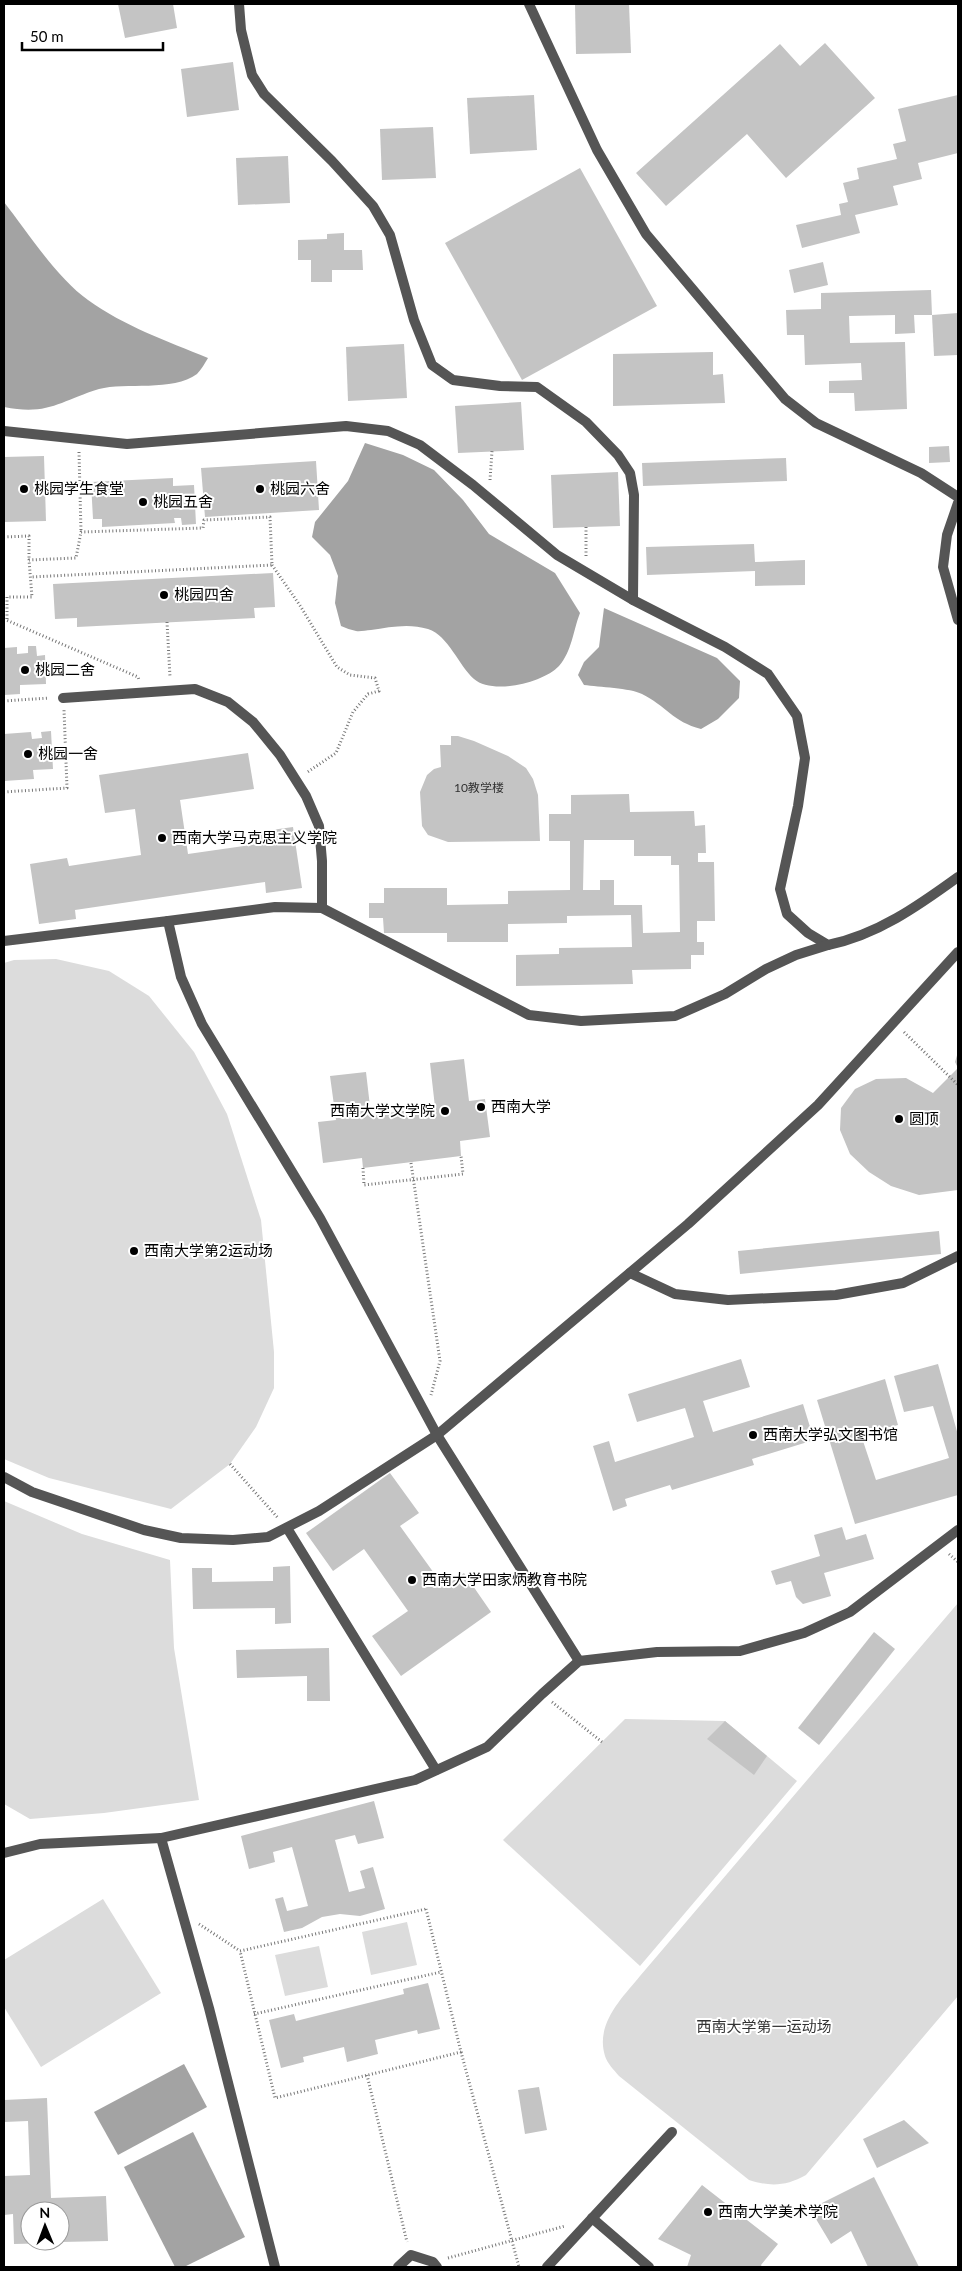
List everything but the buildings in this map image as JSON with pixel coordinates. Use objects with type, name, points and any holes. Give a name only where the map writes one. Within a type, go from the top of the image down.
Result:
[{"type":"lane","points":[[239,4],[241,30],[252,75],[264,94],[325,154],[373,206],[390,235],[414,320],[432,365],[453,380],[500,386],[537,387],[586,422],[618,456],[630,473],[634,495],[633,600]]},
{"type":"lane","points":[[529,4],[597,150],[646,234],[785,399],[816,423],[921,473],[958,497]]},
{"type":"lane","points":[[4,431],[127,444],[346,426],[388,431],[420,446],[488,498],[557,555],[633,600],[725,647],[768,674],[797,716],[805,758],[798,806],[780,889],[787,914],[808,932],[828,945]]},
{"type":"lane","points":[[958,503],[947,534],[943,568],[958,620]]},
{"type":"lane","points":[[63,698],[195,690],[228,702],[253,722],[280,755],[296,780],[306,796],[319,826],[322,861],[322,908]]},
{"type":"lane","points":[[4,941],[168,922],[275,907],[322,908],[529,1015],[581,1021],[675,1016],[726,994],[766,969],[796,955],[828,945],[850,941],[882,927],[931,897],[958,877]]},
{"type":"lane","points":[[168,922],[180,977],[202,1024],[320,1218],[437,1435],[579,1661]]},
{"type":"lane","points":[[4,1477],[32,1492],[144,1530],[180,1538],[233,1540],[268,1537],[319,1511],[437,1435],[688,1224],[818,1105],[958,952]]},
{"type":"lane","points":[[630,1273],[675,1294],[728,1300],[836,1295],[903,1283],[958,1256]]},
{"type":"lane","points":[[287,1528],[436,1770]]},
{"type":"lane","points":[[4,1853],[40,1844],[161,1838],[415,1780],[486,1747],[579,1661],[657,1652],[740,1651],[804,1633],[850,1612],[958,1530]]},
{"type":"lane","points":[[161,1838],[209,2008],[275,2267]]},
{"type":"lane","points":[[547,2267],[672,2132]]},
{"type":"lane","points":[[592,2218],[650,2267]]},
{"type":"lane","points":[[398,2267],[410,2255],[435,2264]]},
{"type":"path","points":[[30,560],[76,558],[81,532],[79,440]]},
{"type":"path","points":[[488,498],[492,451]]},
{"type":"path","points":[[81,532],[203,528],[204,520],[270,517],[272,565],[301,607],[337,667],[350,675],[375,678],[379,691],[368,694],[353,712],[336,753],[296,780]]},
{"type":"path","points":[[586,527],[587,573]]},
{"type":"path","points":[[4,537],[29,536],[32,597],[8,597],[5,619],[138,677],[140,692]]},
{"type":"path","points":[[31,577],[272,565]]},
{"type":"path","points":[[167,622],[171,691]]},
{"type":"path","points":[[4,701],[63,698],[67,788],[4,792]]},
{"type":"path","points":[[894,1022],[958,1085]]},
{"type":"path","points":[[363,1168],[364,1185],[463,1174],[462,1156]]},
{"type":"path","points":[[410,1163],[440,1361],[426,1412]]},
{"type":"path","points":[[230,1464],[287,1528]]},
{"type":"path","points":[[542,1694],[602,1742]]},
{"type":"path","points":[[240,1951],[426,1909],[461,2052],[519,2267]]},
{"type":"path","points":[[182,1912],[240,1951],[275,2098],[461,2052]]},
{"type":"path","points":[[254,2014],[441,1972]]},
{"type":"path","points":[[367,2075],[410,2255]]},
{"type":"path","points":[[435,2264],[592,2218]]},
{"type":"green space","name":"西南大学第2运动场","points":[[56,959],[109,971],[149,996],[194,1052],[227,1114],[261,1220],[274,1352],[274,1388],[256,1427],[230,1464],[171,1509],[49,1478],[4,1459],[4,963],[14,960]]},
{"type":"green space","points":[[4,1501],[82,1534],[170,1560],[174,1648],[199,1800],[104,1813],[30,1819],[4,1804]]},
{"type":"green space","name":"西南大学第一运动场","points":[[958,1603],[958,1996],[806,2175],[778,2184],[764,2184],[749,2180],[619,2076],[605,2056],[603,2044],[607,2022],[618,2003],[633,1984]]},
{"type":"green space","points":[[625,1719],[725,1721],[797,1781],[640,1966],[503,1840]]},
{"type":"green space","points":[[103,1899],[161,1993],[41,2067],[4,2007],[4,1960]]},
{"type":"green space","points":[[407,1922],[417,1965],[371,1975],[362,1932]]},
{"type":"green space","points":[[319,1946],[328,1987],[285,1996],[275,1955]]},
{"type":"shaded area","points":[[4,202],[43,254],[76,291],[116,318],[208,358],[197,374],[187,380],[162,385],[99,389],[53,406],[32,410],[4,407]]},
{"type":"shaded area","points":[[365,443],[403,455],[434,470],[463,500],[489,534],[555,573],[580,613],[570,647],[559,666],[530,682],[505,686],[482,684],[468,673],[448,644],[428,629],[407,626],[358,631],[341,626],[335,603],[338,576],[330,555],[312,537],[315,522],[348,481]]},
{"type":"shaded area","points":[[604,608],[717,658],[740,681],[739,698],[718,719],[701,729],[676,718],[650,698],[637,692],[584,685],[578,675],[584,662],[599,647]]},
{"type":"shaded area","points":[[184,2064],[207,2107],[118,2155],[94,2112]]},
{"type":"shaded area","points":[[193,2132],[245,2237],[184,2267],[175,2267],[124,2167]]},
{"type":"place","name":"桃园学生食堂","points":[[24,489]]},
{"type":"place","name":"桃园六舍","points":[[260,489]]},
{"type":"place","name":"桃园五舍","points":[[143,502]]},
{"type":"place","name":"桃园四舍","points":[[164,595]]},
{"type":"place","name":"桃园二舍","points":[[25,670]]},
{"type":"place","name":"桃园一舍","points":[[28,754]]},
{"type":"place","name":"西南大学马克思主义学院","points":[[162,838]]},
{"type":"place","name":"西南大学","points":[[481,1107]]},
{"type":"place","name":"西南大学文学院","points":[[445,1111]]},
{"type":"place","name":"圆顶","points":[[899,1119]]},
{"type":"place","name":"西南大学第2运动场","points":[[134,1251]]},
{"type":"place","name":"西南大学弘文图书馆","points":[[753,1435]]},
{"type":"place","name":"西南大学田家炳教育书院","points":[[412,1580]]},
{"type":"place","name":"西南大学美术学院","points":[[708,2212]]}]
